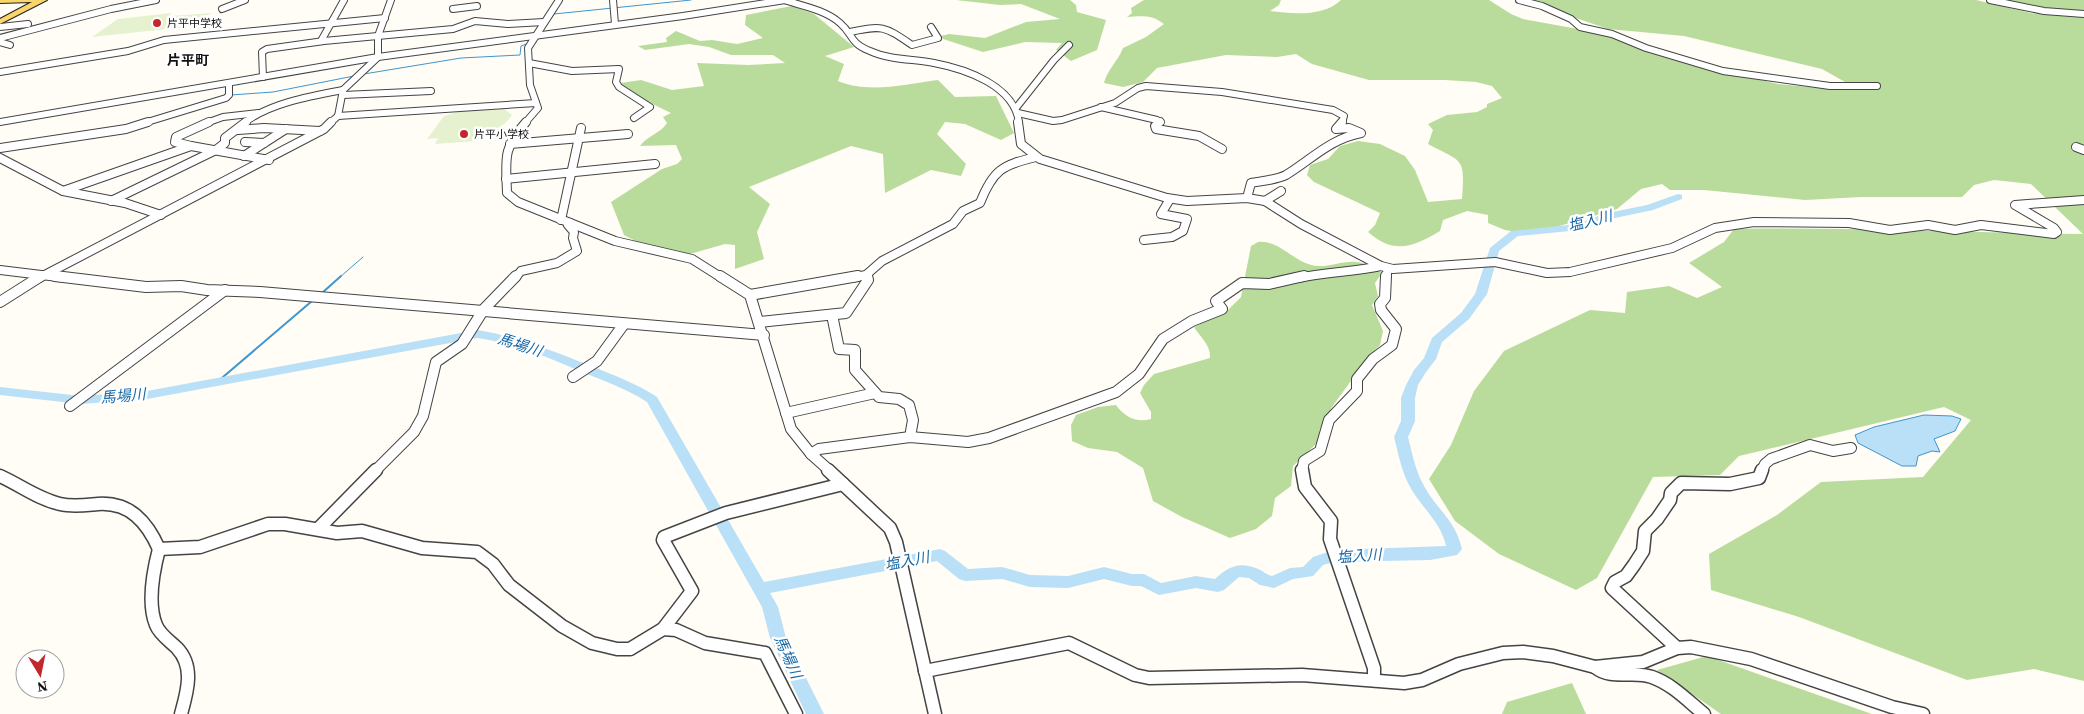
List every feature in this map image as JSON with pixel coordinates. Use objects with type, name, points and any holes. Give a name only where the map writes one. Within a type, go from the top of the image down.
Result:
[{"type":"main road","points":[[0,1],[36,0]]},
{"type":"main road","points":[[0,22],[43,0]]},
{"type":"street","points":[[0,28],[156,0]]},
{"type":"street","points":[[222,9],[245,0]]},
{"type":"street","points":[[321,41],[344,0]]},
{"type":"street","points":[[0,302],[44,274],[269,160],[322,131],[338,116],[343,93],[378,57],[378,36],[391,0]]},
{"type":"street","points":[[559,0],[528,48],[532,95],[536,103],[536,112],[510,144],[506,153],[507,193],[510,197],[565,222],[626,244],[674,253],[692,259],[750,295],[760,322],[791,428],[811,454],[884,522],[896,542],[935,714]]},
{"type":"street","points":[[613,0],[615,24]]},
{"type":"street","points":[[0,122],[378,57],[615,24],[692,16],[784,0],[817,9],[850,32],[853,42],[873,52],[893,59],[936,64],[986,82],[1003,94],[1017,111],[1060,121],[1115,103],[1140,86],[1208,90],[1279,99],[1339,112],[1344,116],[1341,125],[1336,129],[1349,128],[1361,133],[1345,136],[1325,146],[1284,176],[1251,183],[1247,198]]},
{"type":"street","points":[[1519,0],[1542,6],[1571,19],[1580,27],[1612,34],[1646,48],[1728,72],[1830,86],[1877,86]]},
{"type":"street","points":[[1990,0],[2054,12],[2084,14]]},
{"type":"street","points":[[454,4],[478,2],[475,21]]},
{"type":"street","points":[[0,38],[110,9]]},
{"type":"street","points":[[0,72],[128,52],[164,40],[385,18]]},
{"type":"street","points":[[263,77],[263,50],[321,41],[453,30],[475,21],[506,24],[544,22]]},
{"type":"street","points":[[850,32],[873,27],[887,28],[908,44],[913,45],[938,38],[931,27]]},
{"type":"street","points":[[0,42],[10,45]]},
{"type":"street","points":[[1069,45],[1054,60],[1017,111],[1018,140],[1024,150],[1036,157],[1170,199],[1187,201],[1247,198],[1265,201],[1301,224],[1385,268]]},
{"type":"street","points":[[529,63],[559,66],[572,71],[618,69],[616,82],[619,87],[650,107],[634,118]]},
{"type":"street","points":[[0,148],[131,128],[226,98],[229,95],[229,83]]},
{"type":"street","points":[[269,160],[191,146],[175,142],[176,137],[181,133],[224,117],[262,112],[343,93],[432,91]]},
{"type":"street","points":[[338,116],[536,103]]},
{"type":"street","points":[[1101,107],[1157,120],[1160,122],[1154,127],[1156,129],[1199,136],[1222,149]]},
{"type":"street","points":[[112,201],[216,150],[224,143],[226,138],[238,130],[240,125],[262,112]]},
{"type":"street","points":[[565,222],[581,128]]},
{"type":"street","points":[[238,130],[286,129],[322,131]]},
{"type":"street","points":[[244,156],[286,129]]},
{"type":"street","points":[[510,144],[628,134]]},
{"type":"street","points":[[244,142],[264,143]]},
{"type":"street","points":[[63,192],[191,146]]},
{"type":"street","points":[[750,295],[866,275],[882,262],[953,224],[962,212],[980,203],[982,195],[996,171],[1008,165],[1036,157]]},
{"type":"street","points":[[0,158],[63,192],[112,201],[161,215]]},
{"type":"street","points":[[506,179],[654,164]]},
{"type":"street","points":[[1265,201],[1281,191]]},
{"type":"street","points":[[1144,240],[1171,238],[1183,231],[1187,220],[1161,214],[1170,199]]},
{"type":"street","points":[[811,454],[819,449],[910,437],[955,442],[989,438],[1116,392],[1139,374],[1163,339],[1192,321],[1222,309],[1216,301],[1242,283],[1269,284],[1319,273],[1495,262],[1547,273],[1570,272],[1672,248],[1698,234],[1715,228],[1754,222],[1850,223],[1890,230],[1928,226],[1955,230],[1981,225],[2054,234],[2057,232],[2054,228],[2016,205],[2084,200]]},
{"type":"street","points":[[319,528],[414,432],[423,416],[436,362],[467,335],[483,312],[521,271],[557,263],[575,253],[577,249],[573,238],[574,232],[565,222]]},
{"type":"street","points":[[1374,679],[1374,668],[1330,540],[1331,521],[1310,498],[1303,469],[1304,461],[1320,451],[1326,425],[1337,409],[1356,391],[1356,379],[1363,370],[1392,345],[1396,329],[1381,310],[1380,304],[1385,298],[1385,268]]},
{"type":"street","points":[[0,270],[146,287],[181,286],[203,290],[225,290],[764,335]]},
{"type":"street","points":[[760,322],[832,315],[849,311],[868,280],[866,275]]},
{"type":"street","points":[[70,406],[225,290]]},
{"type":"street","points":[[832,315],[839,349],[855,350],[855,370],[874,393],[879,397],[898,399],[908,404],[914,417],[910,437]]},
{"type":"street","points":[[573,377],[597,362],[624,324]]},
{"type":"street","points":[[786,413],[874,393]]},
{"type":"street","points":[[1677,648],[1612,588],[1615,582],[1626,576],[1643,551],[1645,531],[1670,500],[1671,493],[1676,487],[1680,483],[1720,485],[1753,481],[1759,478],[1766,464],[1771,459],[1810,445],[1832,451],[1851,448]]},
{"type":"street","points":[[0,476],[57,503],[74,506],[113,505],[133,512],[147,523],[159,549],[154,568],[153,615],[159,630],[182,654],[187,663],[188,680],[181,714]]},
{"type":"street","points":[[159,549],[200,547],[257,526],[285,524],[319,528],[337,533],[368,532],[405,544],[438,550],[477,552],[493,564],[509,585],[562,626],[592,643],[621,650],[630,649],[663,629],[690,596],[692,591],[663,540],[671,533],[726,513],[843,484]]},
{"type":"street","points":[[663,629],[676,630],[705,643],[765,653],[771,659],[777,677],[796,714]]},
{"type":"street","points":[[925,671],[1070,642],[1128,672],[1149,678],[1302,675],[1404,682],[1422,680],[1481,657],[1523,652],[1553,656],[1595,667],[1643,662],[1677,648],[1691,647],[1750,659],[1892,708],[1923,714]]},
{"type":"street","points":[[1595,667],[1600,673],[1648,675],[1659,680],[1704,714]]},
{"type":"green space","points":[[956,0],[1070,0],[1076,5],[1077,12],[1106,20],[1097,50],[1071,61],[1056,50],[1062,43],[1025,42],[983,52],[937,37],[949,34],[985,38],[1026,22],[1060,19],[1021,4],[1000,5]]},
{"type":"green space","points":[[1144,0],[1281,0],[1279,5],[1270,11],[1307,13],[1326,9],[1341,0],[1489,0],[1523,19],[1600,33],[1668,58],[1778,84],[1819,88],[1854,87],[1822,69],[1684,36],[1608,29],[1523,0],[1976,0],[2035,14],[2084,17],[2084,681],[2034,669],[1967,680],[1799,617],[1711,590],[1709,554],[1777,515],[1821,482],[1923,477],[1971,420],[1944,407],[1739,456],[1720,475],[1653,477],[1597,578],[1576,590],[1499,554],[1455,521],[1429,479],[1451,445],[1474,391],[1504,351],[1590,310],[1625,313],[1627,292],[1669,286],[1697,298],[1722,287],[1689,263],[1724,242],[1734,229],[2083,234],[2031,184],[1994,180],[1974,185],[1962,197],[1861,197],[1805,200],[1704,190],[1670,190],[1662,184],[1641,189],[1617,209],[1556,227],[1518,232],[1505,230],[1488,223],[1488,215],[1467,211],[1443,220],[1440,231],[1421,241],[1404,246],[1395,246],[1386,244],[1368,232],[1375,225],[1380,213],[1314,182],[1307,175],[1310,165],[1328,159],[1340,146],[1358,141],[1380,144],[1405,156],[1415,170],[1428,202],[1462,199],[1462,168],[1455,158],[1428,144],[1433,130],[1428,124],[1447,115],[1477,112],[1487,107],[1487,104],[1502,98],[1492,86],[1476,82],[1445,80],[1369,80],[1312,64],[1296,54],[1277,57],[1226,55],[1157,68],[1143,82],[1123,87],[1104,83],[1123,48],[1146,37],[1164,24],[1151,17],[1127,17],[1132,13],[1131,8]]},
{"type":"green space","points":[[2003,0],[2084,0],[2084,11],[2036,7]]},
{"type":"green space","points":[[792,6],[814,14],[854,47],[825,56],[844,64],[838,81],[862,87],[888,87],[938,80],[955,97],[996,96],[1014,133],[1001,140],[965,124],[945,122],[937,134],[966,164],[961,176],[931,170],[885,193],[883,154],[851,146],[749,187],[770,204],[757,232],[764,259],[735,269],[735,245],[725,244],[690,254],[643,245],[624,235],[611,202],[662,169],[677,164],[682,159],[676,145],[640,146],[667,123],[663,117],[671,113],[630,93],[621,83],[641,80],[672,90],[704,86],[697,63],[748,65],[785,63],[773,55],[731,55],[709,47],[689,44],[645,50],[638,46],[667,42],[666,38],[676,31],[700,41],[712,40],[737,44],[763,38],[745,25],[746,15]]},
{"type":"green space","points":[[171,13],[170,16],[212,13],[186,27],[92,37],[118,19]]},
{"type":"green space","points":[[504,109],[512,115],[508,121],[476,141],[435,144],[438,138],[427,139],[444,116],[457,112]]},
{"type":"green space","points":[[1258,242],[1266,242],[1279,247],[1311,265],[1322,266],[1357,262],[1382,273],[1375,283],[1378,296],[1372,305],[1383,331],[1380,345],[1369,356],[1332,407],[1320,429],[1317,443],[1293,466],[1291,486],[1275,498],[1272,516],[1256,529],[1230,538],[1182,517],[1153,501],[1143,468],[1117,452],[1088,448],[1072,441],[1071,425],[1076,415],[1098,407],[1116,405],[1131,418],[1140,420],[1151,419],[1151,412],[1140,393],[1144,385],[1154,374],[1210,358],[1207,345],[1194,327],[1226,312],[1241,297],[1251,246]]},
{"type":"green space","points":[[1707,656],[1872,714],[1721,714],[1657,670]]},
{"type":"green space","points":[[1572,683],[1586,714],[1502,714],[1507,702]]},
{"type":"water","points":[[1924,415],[1952,416],[1961,419],[1955,431],[1934,439],[1940,452],[1932,451],[1918,456],[1916,466],[1902,466],[1858,443],[1855,435],[1874,427]]},
{"type":"waterway","points":[[550,20],[554,14],[691,0]]},
{"type":"waterway","points":[[364,74],[461,58],[520,55],[521,46],[529,43]]},
{"type":"waterway","points":[[231,95],[273,92],[354,76]]},
{"type":"waterway","name":"塩入川","points":[[760,589],[940,555],[965,575],[1002,573],[1030,581],[1068,582],[1104,573],[1132,580],[1144,580],[1159,589],[1196,582],[1218,586],[1233,572],[1239,571],[1253,573],[1266,581],[1274,582],[1290,574],[1307,572],[1318,561],[1334,556],[1430,554],[1452,551],[1454,549],[1451,534],[1441,518],[1427,503],[1414,481],[1401,437],[1408,421],[1408,398],[1412,385],[1420,370],[1430,359],[1436,341],[1465,316],[1481,294],[1494,250],[1515,233],[1580,227],[1607,216],[1649,208],[1678,197]]},
{"type":"waterway","points":[[339,278],[363,257]]},
{"type":"waterway","points":[[322,293],[341,276]]},
{"type":"waterway","points":[[216,383],[312,301]]},
{"type":"waterway","name":"馬場川","points":[[0,391],[81,400],[147,395],[477,334],[505,339],[546,352],[629,386],[652,400],[760,589]]},
{"type":"waterway","name":"馬場川","points":[[760,589],[770,607],[778,638],[815,714]]},
{"type":"place","name":"片平中学校","points":[[157,23]]},
{"type":"place","name":"片平小学校","points":[[464,134]]},
{"type":"district","name":"片平町","points":[[188,60]]}]
